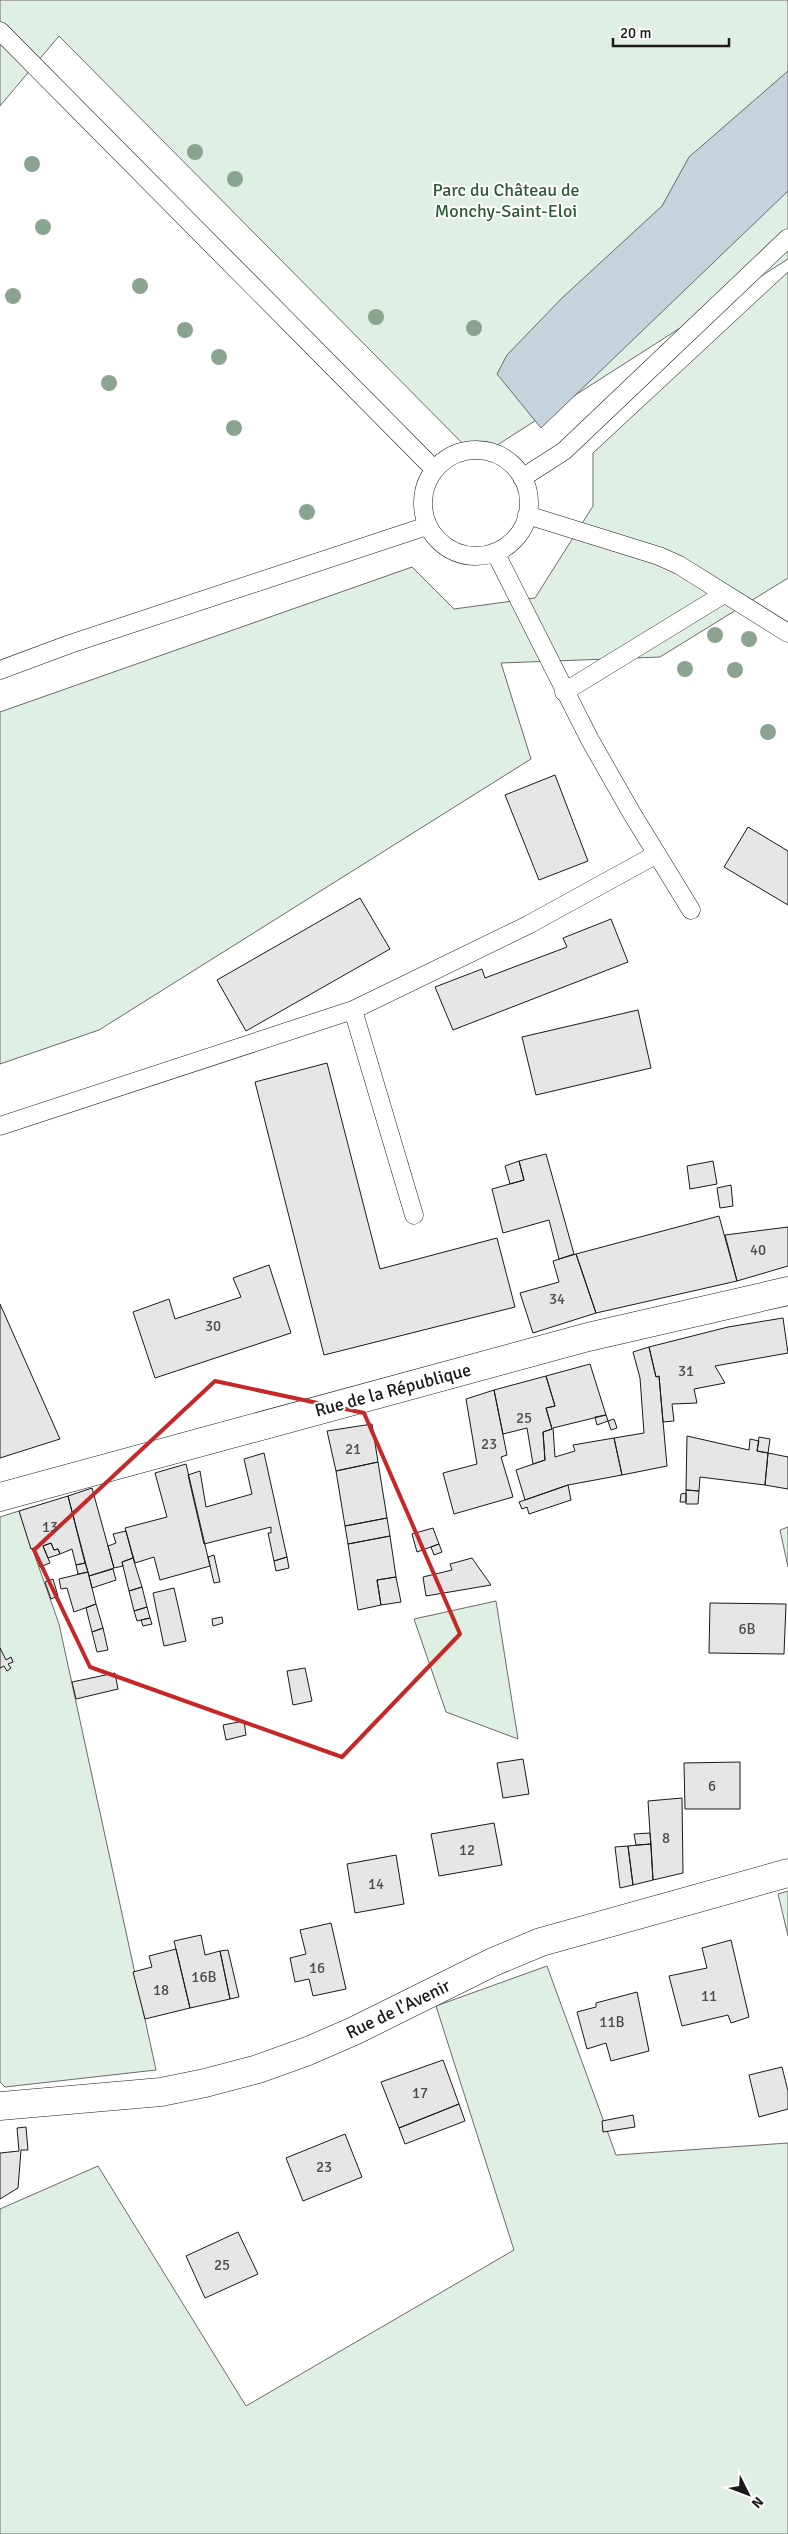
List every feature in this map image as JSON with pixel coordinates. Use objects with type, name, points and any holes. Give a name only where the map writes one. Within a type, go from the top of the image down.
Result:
[{"type":"street","name":"Rue de la République","points":[[0,1497],[588,1337],[788,1291]]},
{"type":"street","name":"Rue de l'Avenir","points":[[0,2106],[162,2092],[258,2069],[308,2052],[493,1962],[534,1945],[788,1873]]},
{"type":"lane","points":[[0,31],[434,470]]},
{"type":"lane","points":[[522,478],[564,450],[788,238]]},
{"type":"lane","points":[[480,450],[497,454],[512,464],[522,478],[529,502],[527,515],[521,531],[510,544],[495,552],[476,556],[456,553],[439,542],[428,526],[423,511],[423,497],[427,482],[434,470],[447,458],[463,452],[480,450]]},
{"type":"lane","points":[[527,515],[659,556],[679,565],[788,633]]},
{"type":"lane","points":[[0,670],[70,644],[428,526]]},
{"type":"lane","points":[[495,552],[564,692],[631,812],[691,910]]},
{"type":"lane","points":[[564,692],[724,594]]},
{"type":"lane","points":[[0,1126],[353,1010],[528,925],[657,854]]},
{"type":"lane","points":[[353,1010],[414,1215]]},
{"type":"highlighted area","points":[[215,1381],[364,1413],[460,1634],[342,1757],[90,1667],[34,1550]]},
{"type":"green space","name":"Parc du Château de Monchy-Saint-Eloi","points":[[0,0],[788,0],[788,259],[477,458],[59,36],[0,106]]},
{"type":"green space","points":[[788,272],[788,578],[660,657],[501,663],[531,759],[99,1030],[0,1064],[0,712],[412,567],[454,609],[535,598],[593,506],[593,453]]},
{"type":"green space","points":[[19,1511],[59,1624],[156,2070],[5,2087],[0,2082],[0,1517]]},
{"type":"green space","points":[[788,1527],[788,1567],[780,1530]]},
{"type":"green space","points":[[496,1601],[518,1739],[446,1712],[414,1619]]},
{"type":"green space","points":[[788,1891],[788,1936],[778,1894]]},
{"type":"green space","points":[[547,1966],[616,2155],[788,2143],[788,2534],[0,2534],[0,2209],[98,2166],[246,2406],[514,2250],[436,2006]]},
{"type":"shaded area","points":[[788,71],[788,191],[541,428],[497,374],[507,355],[562,298],[662,206],[689,157]]},
{"type":"building","points":[[555,775],[588,861],[539,880],[505,795]]},
{"type":"building","points":[[748,827],[788,851],[788,905],[724,867]]},
{"type":"building","points":[[360,898],[390,949],[246,1031],[217,980]]},
{"type":"building","points":[[611,919],[628,962],[453,1030],[435,987],[482,969],[485,978],[567,947],[563,938]]},
{"type":"building","points":[[638,1010],[651,1068],[536,1095],[522,1037]]},
{"type":"building","points":[[327,1063],[380,1269],[497,1238],[515,1307],[324,1355],[255,1082]]},
{"type":"building","points":[[546,1154],[574,1254],[559,1259],[549,1220],[503,1233],[492,1189],[524,1180],[519,1161]]},
{"type":"building","points":[[519,1161],[524,1180],[510,1184],[505,1166]]},
{"type":"building","points":[[713,1161],[717,1184],[690,1189],[687,1166]]},
{"type":"building","points":[[731,1185],[733,1206],[720,1208],[717,1188]]},
{"type":"building","points":[[719,1216],[737,1281],[596,1313],[576,1254]]},
{"type":"building","points":[[788,1227],[788,1266],[737,1281],[725,1235]]},
{"type":"building","points":[[576,1254],[596,1313],[533,1333],[520,1293],[559,1282],[553,1261]]},
{"type":"building","points":[[269,1265],[291,1333],[155,1378],[133,1312],[169,1299],[175,1319],[241,1297],[233,1278]]},
{"type":"building","points":[[0,1304],[60,1439],[0,1458]]},
{"type":"building","points":[[783,1318],[788,1353],[715,1366],[725,1383],[694,1389],[697,1403],[672,1404],[674,1421],[663,1422],[659,1376],[656,1377],[649,1347],[728,1327]]},
{"type":"building","points":[[649,1347],[656,1377],[659,1376],[667,1466],[622,1475],[614,1438],[644,1433],[640,1378],[633,1352]]},
{"type":"building","points":[[590,1364],[606,1415],[553,1428],[555,1457],[575,1451],[573,1445],[614,1438],[622,1475],[568,1485],[525,1500],[516,1470],[545,1460],[543,1432],[552,1429],[546,1408],[555,1406],[546,1376]]},
{"type":"building","points":[[546,1376],[555,1406],[546,1408],[552,1429],[543,1432],[545,1460],[533,1464],[527,1428],[503,1434],[494,1390]]},
{"type":"building","points":[[494,1390],[507,1455],[501,1457],[513,1497],[454,1514],[443,1473],[477,1464],[466,1399]]},
{"type":"building","points":[[606,1415],[608,1421],[597,1425],[595,1417]]},
{"type":"building","points":[[614,1419],[617,1428],[611,1430],[608,1421]]},
{"type":"building","points":[[372,1424],[378,1462],[336,1471],[327,1431]]},
{"type":"building","points":[[687,1436],[749,1450],[750,1439],[759,1441],[757,1451],[768,1453],[765,1485],[700,1477],[699,1491],[686,1490]]},
{"type":"building","points":[[759,1437],[770,1439],[768,1453],[757,1451]]},
{"type":"building","points":[[264,1453],[287,1557],[274,1561],[268,1533],[271,1533],[271,1527],[204,1544],[188,1475],[200,1471],[206,1507],[252,1494],[244,1459]]},
{"type":"building","points":[[768,1453],[788,1457],[788,1489],[765,1485]]},
{"type":"building","points":[[378,1462],[387,1518],[345,1526],[336,1471]]},
{"type":"building","points":[[186,1464],[210,1566],[160,1580],[154,1557],[135,1563],[125,1528],[167,1517],[155,1473]]},
{"type":"building","points":[[568,1485],[571,1500],[529,1514],[527,1507],[522,1509],[519,1502]]},
{"type":"building","points":[[92,1488],[114,1568],[89,1576],[68,1496]]},
{"type":"building","points":[[686,1490],[699,1491],[698,1504],[686,1504]]},
{"type":"building","points":[[686,1493],[686,1502],[680,1502],[681,1494]]},
{"type":"building","points":[[68,1496],[85,1563],[76,1565],[72,1549],[60,1554],[58,1549],[54,1550],[51,1543],[43,1546],[50,1563],[40,1567],[34,1548],[31,1549],[19,1511]]},
{"type":"building","points":[[387,1518],[390,1536],[348,1544],[345,1526]]},
{"type":"building","points":[[433,1528],[439,1544],[417,1552],[412,1534]]},
{"type":"building","points":[[126,1531],[133,1558],[122,1562],[123,1566],[114,1568],[108,1546],[116,1543],[113,1534]]},
{"type":"building","points":[[390,1536],[396,1577],[377,1580],[381,1605],[358,1610],[348,1544]]},
{"type":"building","points":[[51,1543],[54,1550],[58,1549],[60,1554],[48,1558],[43,1546]]},
{"type":"building","points":[[439,1544],[442,1552],[434,1555],[431,1547]]},
{"type":"building","points":[[214,1555],[220,1582],[214,1583],[208,1557]]},
{"type":"building","points":[[287,1557],[289,1568],[276,1571],[274,1561]]},
{"type":"building","points":[[133,1558],[142,1587],[129,1591],[122,1562]]},
{"type":"building","points":[[472,1558],[491,1585],[426,1596],[423,1577],[452,1570],[450,1564]]},
{"type":"building","points":[[85,1563],[88,1572],[78,1574],[76,1565]]},
{"type":"building","points":[[113,1569],[116,1580],[92,1588],[89,1576]]},
{"type":"building","points":[[88,1572],[96,1604],[74,1612],[67,1588],[61,1589],[59,1579]]},
{"type":"building","points":[[396,1577],[401,1602],[381,1605],[377,1580]]},
{"type":"building","points":[[53,1579],[58,1596],[51,1599],[45,1582]]},
{"type":"building","points":[[142,1587],[147,1607],[134,1611],[129,1591]]},
{"type":"building","points":[[174,1588],[186,1641],[164,1646],[153,1593]]},
{"type":"building","points":[[710,1603],[786,1604],[784,1654],[709,1653]]},
{"type":"building","points":[[96,1604],[103,1628],[92,1632],[86,1608]]},
{"type":"building","points":[[147,1607],[150,1618],[137,1621],[134,1611]]},
{"type":"building","points":[[222,1617],[223,1623],[213,1626],[212,1619]]},
{"type":"building","points":[[150,1618],[152,1624],[143,1626],[141,1620]]},
{"type":"building","points":[[103,1628],[108,1650],[97,1652],[92,1632]]},
{"type":"building","points":[[0,1648],[6,1660],[11,1657],[13,1662],[8,1664],[11,1668],[7,1671],[4,1666],[0,1668]]},
{"type":"building","points":[[305,1668],[312,1701],[293,1705],[287,1671]]},
{"type":"building","points":[[115,1673],[118,1689],[76,1699],[72,1682]]},
{"type":"building","points":[[244,1721],[246,1735],[226,1740],[223,1725]]},
{"type":"building","points":[[523,1759],[529,1794],[503,1798],[497,1763]]},
{"type":"building","points":[[740,1762],[740,1809],[685,1809],[684,1763]]},
{"type":"building","points":[[682,1798],[683,1873],[653,1880],[648,1801]]},
{"type":"building","points":[[494,1823],[502,1865],[439,1876],[431,1834]]},
{"type":"building","points":[[650,1833],[651,1844],[636,1845],[634,1834]]},
{"type":"building","points":[[651,1844],[653,1880],[633,1885],[628,1846]]},
{"type":"building","points":[[628,1846],[633,1885],[620,1888],[615,1847]]},
{"type":"building","points":[[396,1855],[404,1904],[355,1913],[347,1864]]},
{"type":"building","points":[[331,1923],[346,1989],[313,1996],[309,1979],[295,1982],[290,1958],[306,1954],[300,1930]]},
{"type":"building","points":[[201,1935],[205,1955],[220,1951],[230,1999],[190,2008],[174,1941]]},
{"type":"building","points":[[731,1940],[749,2017],[731,2023],[728,2015],[682,2026],[669,1976],[707,1968],[702,1948]]},
{"type":"building","points":[[176,1949],[190,2008],[145,2019],[133,1972],[152,1967],[149,1956]]},
{"type":"building","points":[[228,1950],[239,1997],[230,1999],[220,1951]]},
{"type":"building","points":[[637,1992],[649,2051],[611,2061],[606,2043],[587,2049],[577,2012],[596,2007],[596,2003]]},
{"type":"building","points":[[443,2060],[459,2104],[399,2128],[381,2082]]},
{"type":"building","points":[[782,2067],[788,2091],[788,2109],[759,2117],[749,2075]]},
{"type":"building","points":[[459,2104],[465,2121],[405,2144],[399,2128]]},
{"type":"building","points":[[633,2115],[635,2127],[603,2132],[602,2121]]},
{"type":"building","points":[[26,2127],[28,2150],[21,2150],[18,2188],[0,2199],[0,2153],[19,2151],[17,2128]]},
{"type":"building","points":[[345,2134],[362,2177],[303,2201],[286,2158]]},
{"type":"building","points":[[238,2232],[258,2274],[205,2298],[186,2256]]}]
